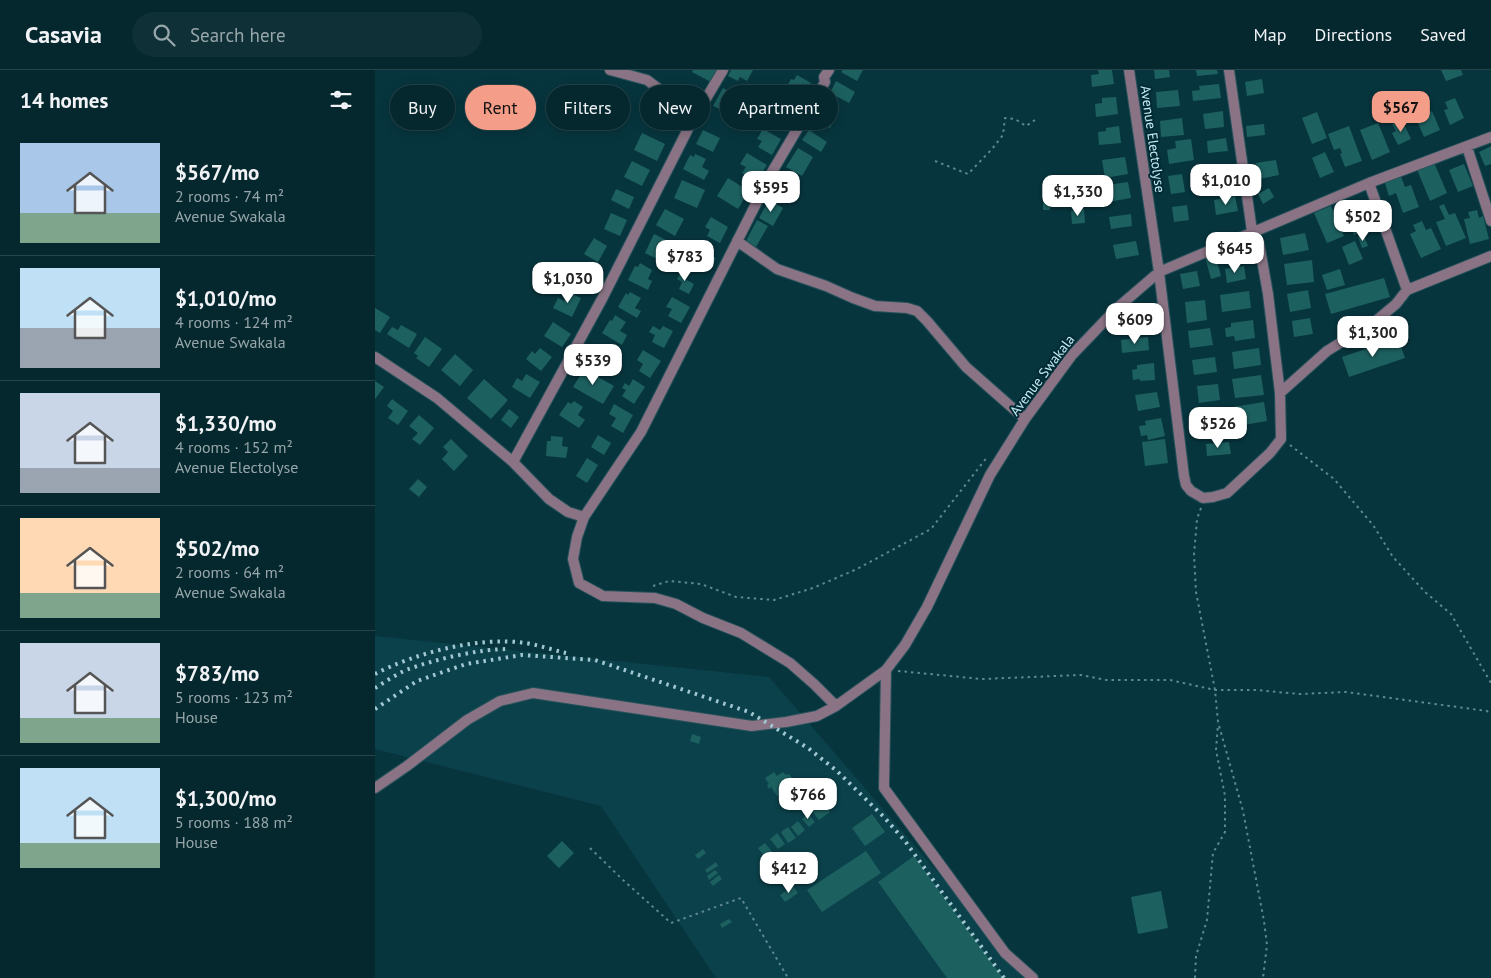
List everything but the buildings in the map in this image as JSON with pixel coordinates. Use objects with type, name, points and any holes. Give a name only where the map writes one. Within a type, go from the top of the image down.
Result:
[{"type":"street","points":[[610,70],[647,80],[654,85]]},
{"type":"street","points":[[710,92],[723,70]]},
{"type":"street","points":[[815,70],[826,74],[825,82],[772,172],[641,432],[584,517],[577,537],[573,559],[579,583],[603,596],[655,598],[676,604],[703,618],[741,633],[790,663],[836,706]]},
{"type":"street","name":"Avenue Electolyse","points":[[1129,70],[1159,272],[1184,476],[1186,485],[1191,491],[1203,498]]},
{"type":"street","points":[[1203,498],[1227,493],[1270,453],[1281,439],[1280,393],[1263,262],[1259,243],[1252,231],[1229,70]]},
{"type":"street","points":[[513,462],[602,299],[687,130]]},
{"type":"street","name":"Avenue Swakala","points":[[375,788],[467,720],[500,701],[533,693],[752,726],[817,716],[836,706],[886,670],[905,645],[927,607],[990,475],[1025,419],[1072,355],[1116,309],[1159,272],[1369,183],[1491,138]]},
{"type":"street","points":[[1467,147],[1491,221]]},
{"type":"street","points":[[1369,183],[1407,290]]},
{"type":"street","points":[[737,242],[777,269],[875,306],[907,308],[917,311],[966,366],[1025,419]]},
{"type":"street","points":[[1280,393],[1327,351],[1396,304],[1407,290],[1491,256]]},
{"type":"street","points":[[375,357],[437,398],[513,462],[549,499],[568,512],[584,517]]},
{"type":"street","points":[[886,670],[884,788],[1005,953],[1033,978]]},
{"type":"path","points":[[935,161],[968,174],[993,149],[1003,135],[1005,118],[1015,119],[1027,126],[1035,120]]},
{"type":"path","points":[[1281,439],[1335,479],[1373,525],[1393,557],[1425,592],[1451,614],[1491,683]]},
{"type":"path","points":[[647,588],[669,581],[701,584],[736,597],[774,600],[813,588],[857,569],[931,529],[989,455]]},
{"type":"path","points":[[1195,978],[1196,956],[1207,920],[1213,853],[1225,832],[1225,796],[1216,750],[1218,722],[1215,690],[1196,592],[1194,556],[1197,519],[1203,498]]},
{"type":"path","points":[[886,670],[982,679],[1081,675],[1106,680],[1170,680],[1215,690],[1256,690],[1299,694],[1346,692],[1491,713]]},
{"type":"path","points":[[1218,722],[1243,812],[1264,921],[1267,945],[1263,978]]},
{"type":"path","points":[[590,848],[671,924],[741,898],[788,978]]},
{"type":"shaded area","points":[[375,636],[769,677],[972,912],[1035,978],[716,978],[601,806],[375,749]]},
{"type":"railway","points":[[375,674],[409,659],[468,644],[507,641],[541,646],[566,653]]},
{"type":"railway","points":[[375,688],[406,670],[430,662],[457,655],[509,649]]},
{"type":"railway","points":[[375,709],[417,681],[466,664],[522,655],[595,660],[749,712],[808,748],[837,771],[883,816],[905,841],[1004,978]]}]
